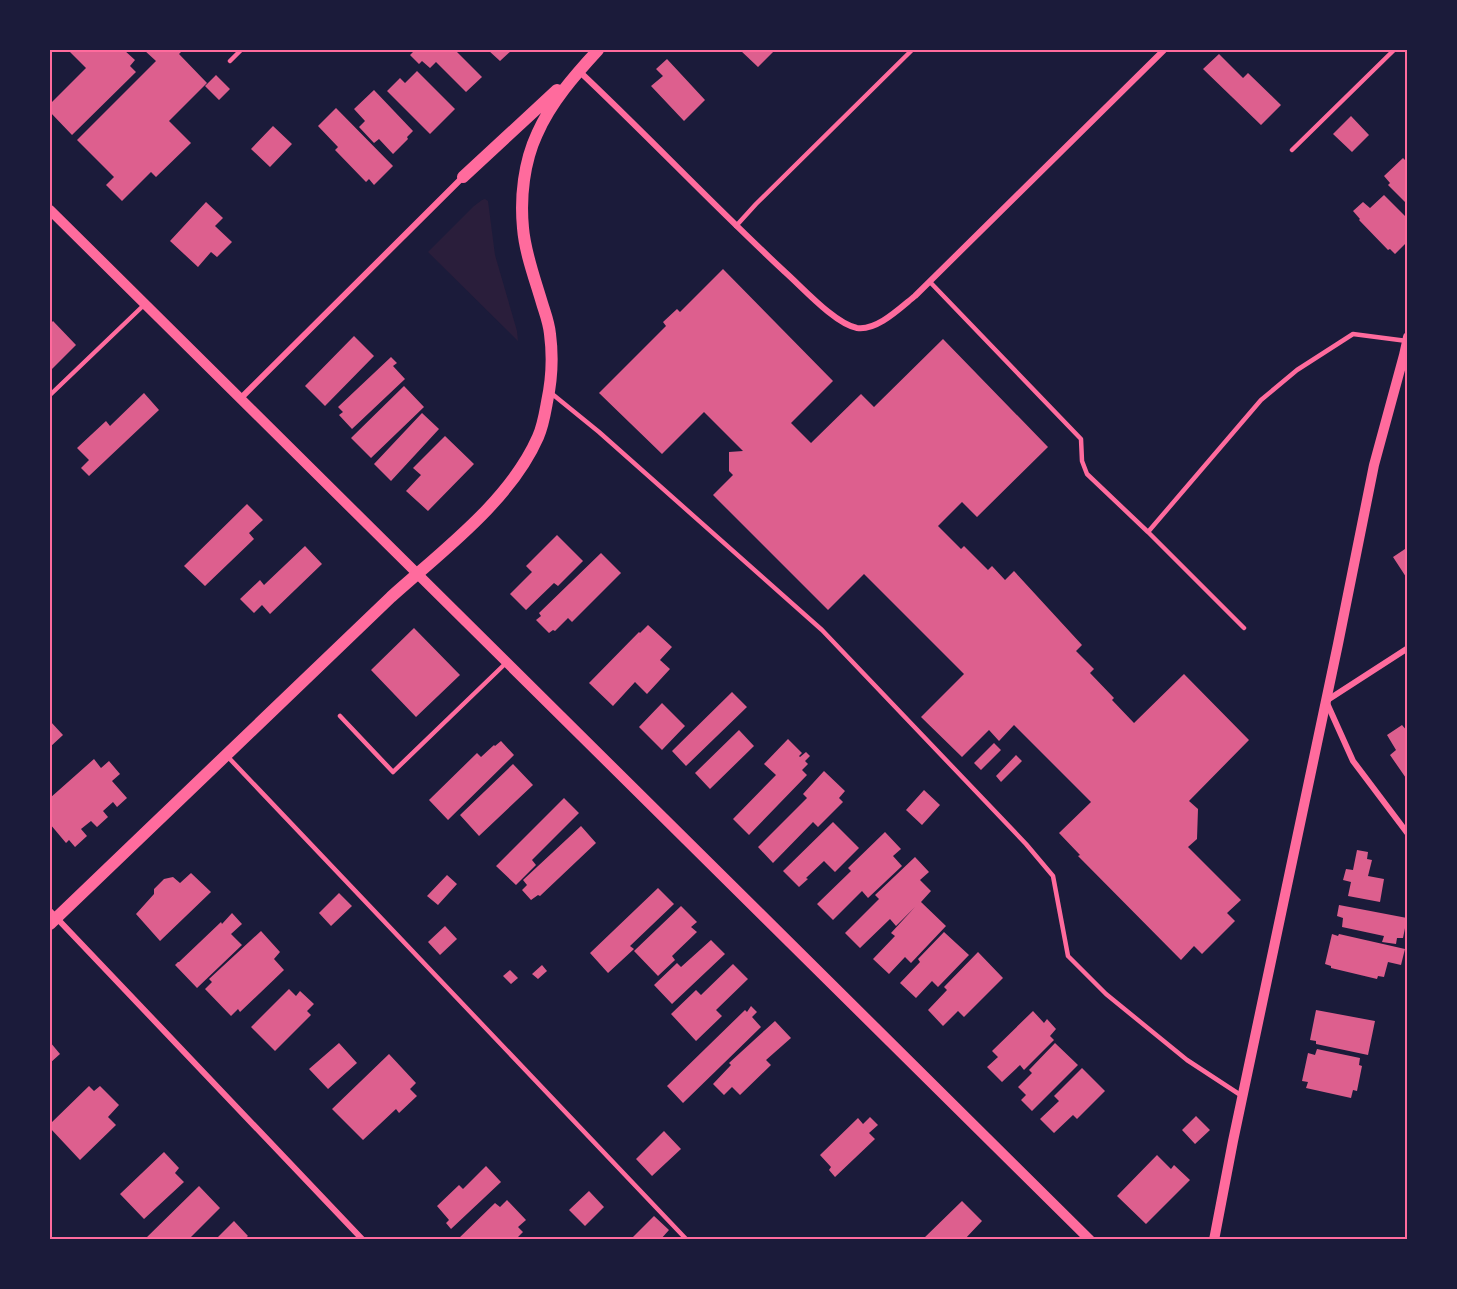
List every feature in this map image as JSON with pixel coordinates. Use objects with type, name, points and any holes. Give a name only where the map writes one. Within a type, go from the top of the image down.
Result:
[{"type":"main road","points":[[52,918],[476,520],[512,482],[539,436],[552,373],[550,333],[522,226],[523,184],[537,133],[558,98],[598,50]]},
{"type":"main road","points":[[463,177],[579,71]]},
{"type":"street","points":[[579,71],[736,226],[830,314],[849,326],[868,328],[893,314],[930,282],[1164,50]]},
{"type":"street","points":[[241,398],[463,177]]},
{"type":"street","points":[[50,210],[1090,1239]]},
{"type":"street","points":[[1214,1239],[1374,465],[1406,358],[1407,339]]},
{"type":"street","points":[[1326,701],[1407,648]]},
{"type":"street","points":[[1326,701],[1353,761],[1407,834]]},
{"type":"street","points":[[52,918],[363,1239]]},
{"type":"lane","points":[[230,61],[241,50]]},
{"type":"lane","points":[[736,226],[912,50]]},
{"type":"lane","points":[[1292,150],[1394,50]]},
{"type":"lane","points":[[930,282],[1081,439],[1082,461],[1087,474],[1244,628]]},
{"type":"lane","points":[[50,394],[145,304]]},
{"type":"lane","points":[[1148,532],[1261,400],[1297,370],[1353,334],[1407,339]]},
{"type":"lane","points":[[549,391],[822,630],[1026,844],[1053,876],[1068,956],[1106,994],[1169,1046],[1243,1097]]},
{"type":"lane","points":[[340,716],[393,772],[507,662]]},
{"type":"lane","points":[[226,755],[687,1239]]},
{"type":"shaded area","points":[[485,199],[488,201],[495,255],[518,341],[428,252],[474,206]]},
{"type":"building","points":[[124,50],[135,60],[130,66],[136,72],[72,135],[50,112],[50,104],[86,68],[69,51]]},
{"type":"building","points":[[144,50],[183,50],[179,54],[207,83],[169,121],[191,143],[156,177],[151,172],[122,201],[106,185],[114,177],[77,140],[156,61]]},
{"type":"building","points":[[411,50],[455,50],[482,77],[466,92],[436,62],[430,68],[422,61],[419,64],[410,55],[413,52]]},
{"type":"building","points":[[488,50],[512,50],[500,61]]},
{"type":"building","points":[[740,50],[772,50],[774,51],[758,67]]},
{"type":"building","points":[[1219,54],[1243,78],[1248,73],[1281,105],[1261,125],[1203,69]]},
{"type":"building","points":[[667,59],[705,100],[684,121],[651,86],[663,76],[656,69]]},
{"type":"building","points":[[417,71],[455,109],[430,134],[387,91],[400,78],[405,83]]},
{"type":"building","points":[[216,75],[230,89],[219,100],[205,86]]},
{"type":"building","points":[[374,90],[413,131],[393,154],[379,139],[374,143],[359,127],[365,121],[354,109]]},
{"type":"building","points":[[336,108],[393,166],[374,185],[369,179],[366,182],[335,150],[338,147],[318,126]]},
{"type":"building","points":[[1351,116],[1369,135],[1352,152],[1333,134]]},
{"type":"building","points":[[273,126],[292,144],[270,167],[251,149]]},
{"type":"building","points":[[1403,158],[1408,163],[1408,205],[1388,185],[1390,183],[1384,176]]},
{"type":"building","points":[[1384,195],[1408,219],[1408,241],[1395,254],[1390,249],[1388,250],[1353,211],[1363,202],[1370,208]]},
{"type":"building","points":[[206,202],[223,218],[215,226],[232,242],[217,257],[211,252],[198,267],[170,241]]},
{"type":"building","points":[[723,269],[833,381],[791,423],[811,443],[861,394],[874,407],[943,339],[1048,447],[977,517],[962,502],[938,526],[961,549],[964,546],[988,570],[992,566],[1005,580],[1014,571],[1082,645],[1076,651],[1094,669],[1090,673],[1134,723],[1184,674],[1249,740],[1189,801],[1198,809],[1197,839],[1188,847],[1241,900],[1227,913],[1235,921],[1202,954],[1194,946],[1181,960],[1078,856],[1080,855],[1059,833],[1091,802],[1014,725],[999,741],[989,730],[962,757],[921,717],[964,674],[864,574],[828,610],[713,495],[733,475],[729,471],[729,452],[743,451],[704,412],[662,454],[599,393],[666,326],[663,322],[677,309],[680,312]]},
{"type":"building","points":[[53,321],[76,345],[50,371],[50,324]]},
{"type":"building","points":[[354,336],[374,356],[325,406],[305,386]]},
{"type":"building","points":[[391,357],[397,363],[393,366],[405,379],[352,429],[339,415],[343,412],[338,407]]},
{"type":"building","points":[[404,386],[424,407],[371,458],[351,438]]},
{"type":"building","points":[[144,393],[159,410],[89,476],[81,468],[89,460],[77,448],[106,421],[110,426]]},
{"type":"building","points":[[422,413],[439,429],[391,481],[374,464]]},
{"type":"building","points":[[445,436],[474,464],[428,511],[406,491],[421,475],[413,468]]},
{"type":"building","points":[[247,504],[263,520],[249,533],[254,539],[205,586],[184,566]]},
{"type":"building","points":[[557,535],[583,561],[558,586],[554,583],[526,610],[510,594],[532,572],[526,566]]},
{"type":"building","points":[[305,546],[322,564],[270,614],[262,605],[254,613],[240,599],[260,580],[264,585]]},
{"type":"building","points":[[1408,547],[1408,580],[1393,557]]},
{"type":"building","points":[[601,553],[621,573],[572,622],[568,618],[555,631],[549,633],[536,620],[541,616],[539,613]]},
{"type":"building","points":[[648,625],[672,647],[660,660],[670,669],[647,694],[635,682],[613,706],[589,683]]},
{"type":"building","points":[[414,628],[460,675],[416,717],[371,670]]},
{"type":"building","points":[[732,692],[747,707],[686,766],[672,751]]},
{"type":"building","points":[[662,703],[685,726],[662,750],[639,727]]},
{"type":"building","points":[[50,721],[63,735],[50,747]]},
{"type":"building","points":[[1402,725],[1408,732],[1408,781],[1390,755],[1396,750],[1387,735]]},
{"type":"building","points":[[739,730],[754,746],[710,789],[695,773]]},
{"type":"building","points":[[788,739],[802,753],[800,757],[806,752],[810,756],[805,761],[808,764],[802,770],[807,775],[749,835],[733,819],[776,775],[764,764]]},
{"type":"building","points":[[501,741],[514,755],[448,820],[429,800],[477,753],[481,757]]},
{"type":"building","points":[[994,743],[1001,750],[981,770],[974,763]]},
{"type":"building","points":[[1016,755],[1022,761],[1001,782],[996,776]]},
{"type":"building","points":[[94,759],[101,768],[109,761],[120,774],[112,781],[127,798],[117,807],[113,802],[103,811],[108,817],[97,827],[91,821],[81,829],[87,836],[75,847],[69,840],[66,843],[50,824],[50,798]]},
{"type":"building","points":[[513,764],[533,785],[479,836],[460,815]]},
{"type":"building","points":[[824,771],[845,791],[839,798],[843,802],[818,827],[813,822],[773,863],[758,847],[807,798],[803,794]]},
{"type":"building","points":[[924,790],[940,805],[922,825],[906,810]]},
{"type":"building","points":[[564,798],[579,813],[532,860],[536,865],[516,885],[496,866]]},
{"type":"building","points":[[833,822],[859,848],[835,872],[824,861],[799,887],[783,871]]},
{"type":"building","points":[[581,826],[596,843],[540,896],[531,900],[522,890],[527,885],[523,880]]},
{"type":"building","points":[[885,832],[901,849],[893,856],[902,866],[868,898],[862,891],[833,920],[817,904],[851,871],[848,868]]},
{"type":"building","points":[[1357,850],[1368,852],[1367,859],[1372,860],[1368,876],[1384,879],[1380,902],[1348,896],[1351,882],[1343,880],[1346,869],[1353,870]]},
{"type":"building","points":[[915,857],[929,872],[920,880],[931,891],[921,902],[946,926],[911,963],[905,957],[889,974],[873,959],[895,936],[891,933],[915,907],[896,926],[890,919],[860,948],[845,933],[879,899],[875,895]]},
{"type":"building","points":[[191,873],[211,892],[160,941],[136,914],[164,879],[173,877],[180,883]]},
{"type":"building","points":[[447,875],[457,884],[438,905],[427,896]]},
{"type":"building","points":[[658,888],[674,904],[630,946],[634,949],[608,973],[590,953]]},
{"type":"building","points":[[339,893],[352,906],[331,926],[319,913]]},
{"type":"building","points":[[1339,905],[1407,918],[1403,938],[1397,938],[1396,944],[1382,942],[1384,936],[1342,927],[1343,918],[1337,916]]},
{"type":"building","points":[[681,906],[697,922],[691,927],[697,932],[672,956],[675,960],[658,976],[634,951]]},
{"type":"building","points":[[232,913],[242,924],[231,934],[242,945],[197,988],[175,965]]},
{"type":"building","points":[[445,926],[457,939],[440,955],[428,942]]},
{"type":"building","points":[[261,931],[280,952],[274,959],[284,970],[240,1012],[238,1009],[231,1016],[205,989],[212,982],[209,979]]},
{"type":"building","points":[[944,932],[969,955],[938,987],[932,981],[916,998],[900,983],[920,962],[918,959]]},
{"type":"building","points":[[1332,934],[1405,949],[1401,965],[1388,962],[1384,977],[1378,976],[1377,979],[1331,968],[1325,964]]},
{"type":"building","points":[[711,940],[725,954],[672,1004],[654,985],[677,963],[681,967]]},
{"type":"building","points":[[978,952],[1003,978],[964,1017],[958,1011],[943,1026],[928,1010],[947,990],[944,987]]},
{"type":"building","points":[[733,964],[748,979],[716,1010],[722,1016],[696,1041],[671,1014],[696,990],[701,995]]},
{"type":"building","points":[[542,965],[547,971],[538,979],[532,974]]},
{"type":"building","points":[[510,970],[518,978],[511,984],[503,976]]},
{"type":"building","points":[[289,989],[296,996],[300,991],[314,1004],[307,1011],[311,1015],[275,1051],[251,1027]]},
{"type":"building","points":[[751,1006],[757,1012],[752,1017],[761,1027],[683,1103],[667,1086]]},
{"type":"building","points":[[1316,1010],[1375,1021],[1368,1055],[1316,1044],[1316,1041],[1310,1040]]},
{"type":"building","points":[[1033,1011],[1044,1023],[1047,1019],[1056,1029],[1050,1036],[1054,1040],[1024,1070],[1020,1065],[1002,1082],[987,1067],[998,1057],[992,1051]]},
{"type":"building","points":[[775,1021],[791,1038],[766,1060],[771,1065],[740,1095],[732,1087],[724,1095],[713,1084],[731,1065],[729,1063]]},
{"type":"building","points":[[50,1042],[60,1054],[50,1063]]},
{"type":"building","points":[[339,1043],[357,1063],[328,1089],[309,1069]]},
{"type":"building","points":[[1055,1043],[1078,1065],[1032,1111],[1021,1100],[1026,1095],[1018,1087],[1032,1073],[1029,1070]]},
{"type":"building","points":[[1317,1049],[1360,1058],[1359,1065],[1362,1066],[1357,1091],[1353,1090],[1351,1098],[1306,1088],[1308,1082],[1302,1081],[1308,1053],[1315,1055]]},
{"type":"building","points":[[389,1054],[416,1083],[410,1089],[417,1096],[399,1113],[396,1109],[363,1140],[332,1109]]},
{"type":"building","points":[[1082,1068],[1105,1091],[1077,1119],[1073,1115],[1054,1133],[1040,1119],[1059,1101],[1054,1096]]},
{"type":"building","points":[[89,1086],[94,1091],[100,1086],[119,1105],[108,1117],[116,1125],[80,1160],[50,1128],[50,1124]]},
{"type":"building","points":[[1196,1116],[1210,1130],[1195,1144],[1182,1130]]},
{"type":"building","points":[[870,1117],[878,1125],[869,1133],[875,1139],[835,1177],[829,1170],[831,1167],[820,1155],[858,1118],[863,1124]]},
{"type":"building","points":[[664,1131],[681,1149],[652,1176],[636,1159]]},
{"type":"building","points":[[164,1152],[179,1168],[175,1173],[184,1182],[144,1219],[120,1194]]},
{"type":"building","points":[[1157,1155],[1171,1169],[1174,1165],[1190,1180],[1146,1224],[1117,1196]]},
{"type":"building","points":[[486,1166],[501,1182],[451,1229],[446,1223],[449,1220],[437,1206],[459,1185],[463,1189]]},
{"type":"building","points":[[199,1186],[220,1208],[188,1240],[144,1240]]},
{"type":"building","points":[[589,1191],[604,1207],[585,1226],[569,1210]]},
{"type":"building","points":[[507,1200],[526,1220],[518,1227],[523,1232],[515,1240],[457,1240],[495,1203],[500,1207]]},
{"type":"building","points":[[962,1201],[982,1221],[964,1240],[922,1240]]},
{"type":"building","points":[[654,1216],[669,1230],[660,1240],[630,1240]]},
{"type":"building","points":[[234,1221],[248,1236],[243,1240],[215,1240]]}]
